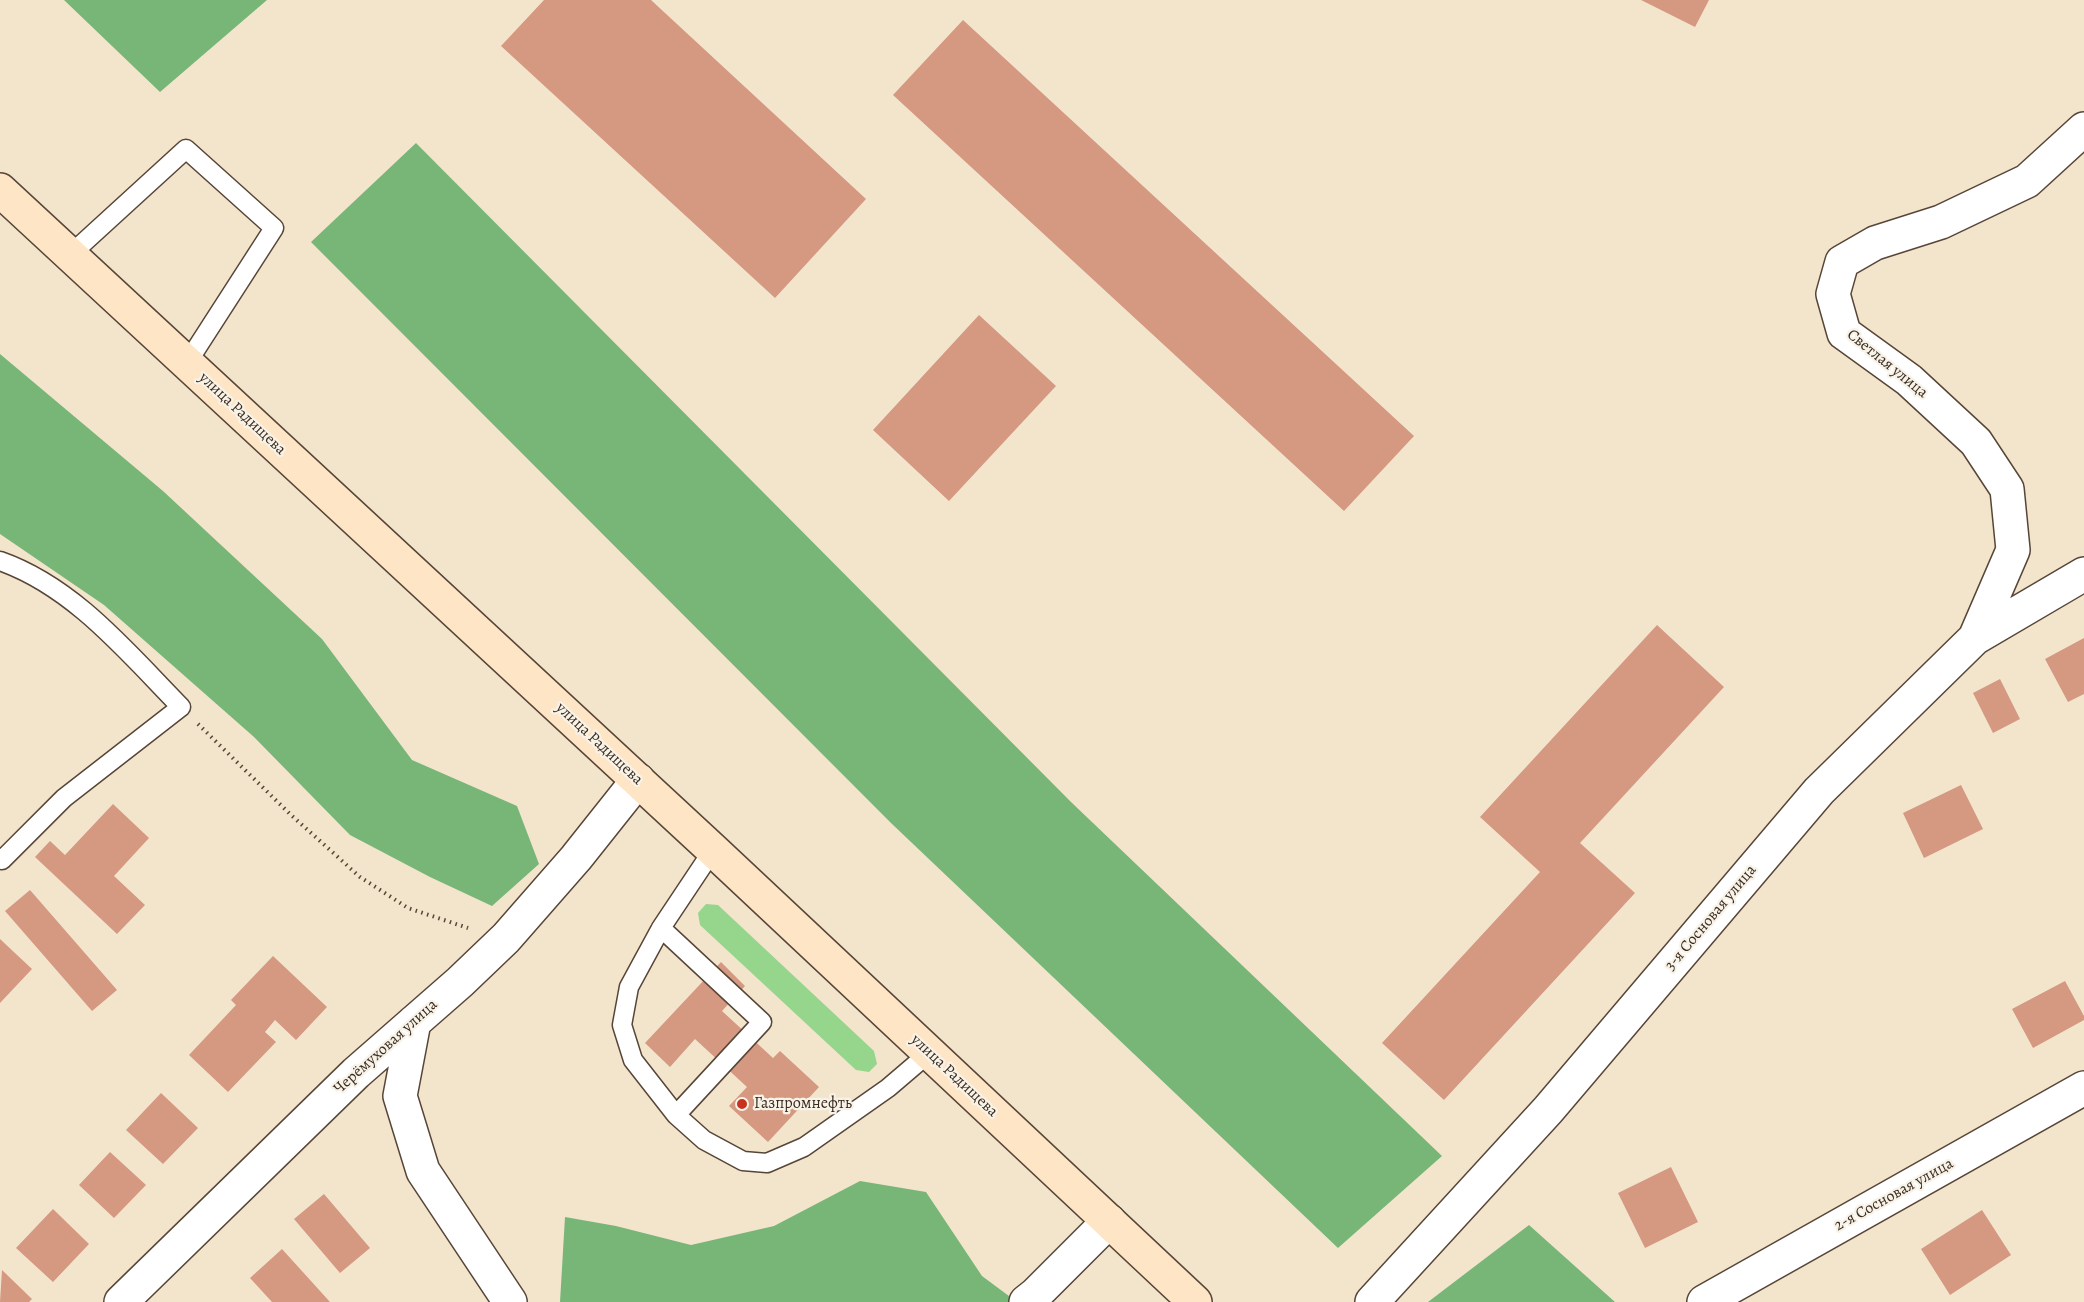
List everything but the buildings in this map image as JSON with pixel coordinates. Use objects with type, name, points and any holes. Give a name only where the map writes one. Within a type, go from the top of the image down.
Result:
[{"type":"main road","name":"улица Радищева","points":[[0,190],[638,780],[1195,1302]]},
{"type":"street","name":"Светлая улица","points":[[1975,638],[2013,550],[2007,489],[1976,442],[1909,380],[1844,333],[1833,294],[1842,262],[1875,243],[1941,222],[2027,181],[2084,129]]},
{"type":"street","name":"3-я Сосновая улица","points":[[1372,1302],[1548,1110],[1819,791],[1975,638],[2084,574]]},
{"type":"street","name":"Черёмуховая улица","points":[[121,1302],[356,1073],[506,938],[576,858],[638,780]]},
{"type":"street","points":[[414,1022],[400,1096],[423,1171],[510,1302]]},
{"type":"street","name":"2-я Сосновая улица","points":[[1704,1302],[2084,1088]]},
{"type":"street","points":[[1026,1302],[1109,1221]]},
{"type":"lane","points":[[70,255],[186,149],[274,228],[187,363]]},
{"type":"lane","points":[[0,561],[14,566],[70,598],[126,650],[180,707],[64,798],[2,860]]},
{"type":"lane","points":[[713,850],[660,928],[629,987],[622,1025],[633,1060],[676,1115],[704,1140],[742,1161],[767,1163],[804,1147],[888,1088],[929,1053]]},
{"type":"lane","points":[[660,928],[762,1022],[676,1115]]},
{"type":"path","points":[[180,707],[360,877],[408,908],[452,924],[506,938]]},
{"type":"green space","points":[[64,0],[267,0],[160,92]]},
{"type":"green space","points":[[416,143],[1071,802],[1442,1156],[1338,1248],[891,823],[311,242]]},
{"type":"green space","points":[[0,354],[163,491],[322,639],[412,760],[517,806],[539,864],[492,906],[350,835],[254,737],[104,605],[0,534]]},
{"type":"green space","points":[[706,904],[718,905],[874,1051],[877,1064],[869,1072],[856,1070],[700,925],[698,913]]},
{"type":"green space","points":[[860,1181],[926,1192],[982,1276],[1017,1302],[560,1302],[565,1217],[616,1226],[691,1245],[774,1226]]},
{"type":"green space","points":[[1529,1225],[1615,1302],[1428,1302]]},
{"type":"place","name":"Газпромнефть","points":[[742,1104]]}]
